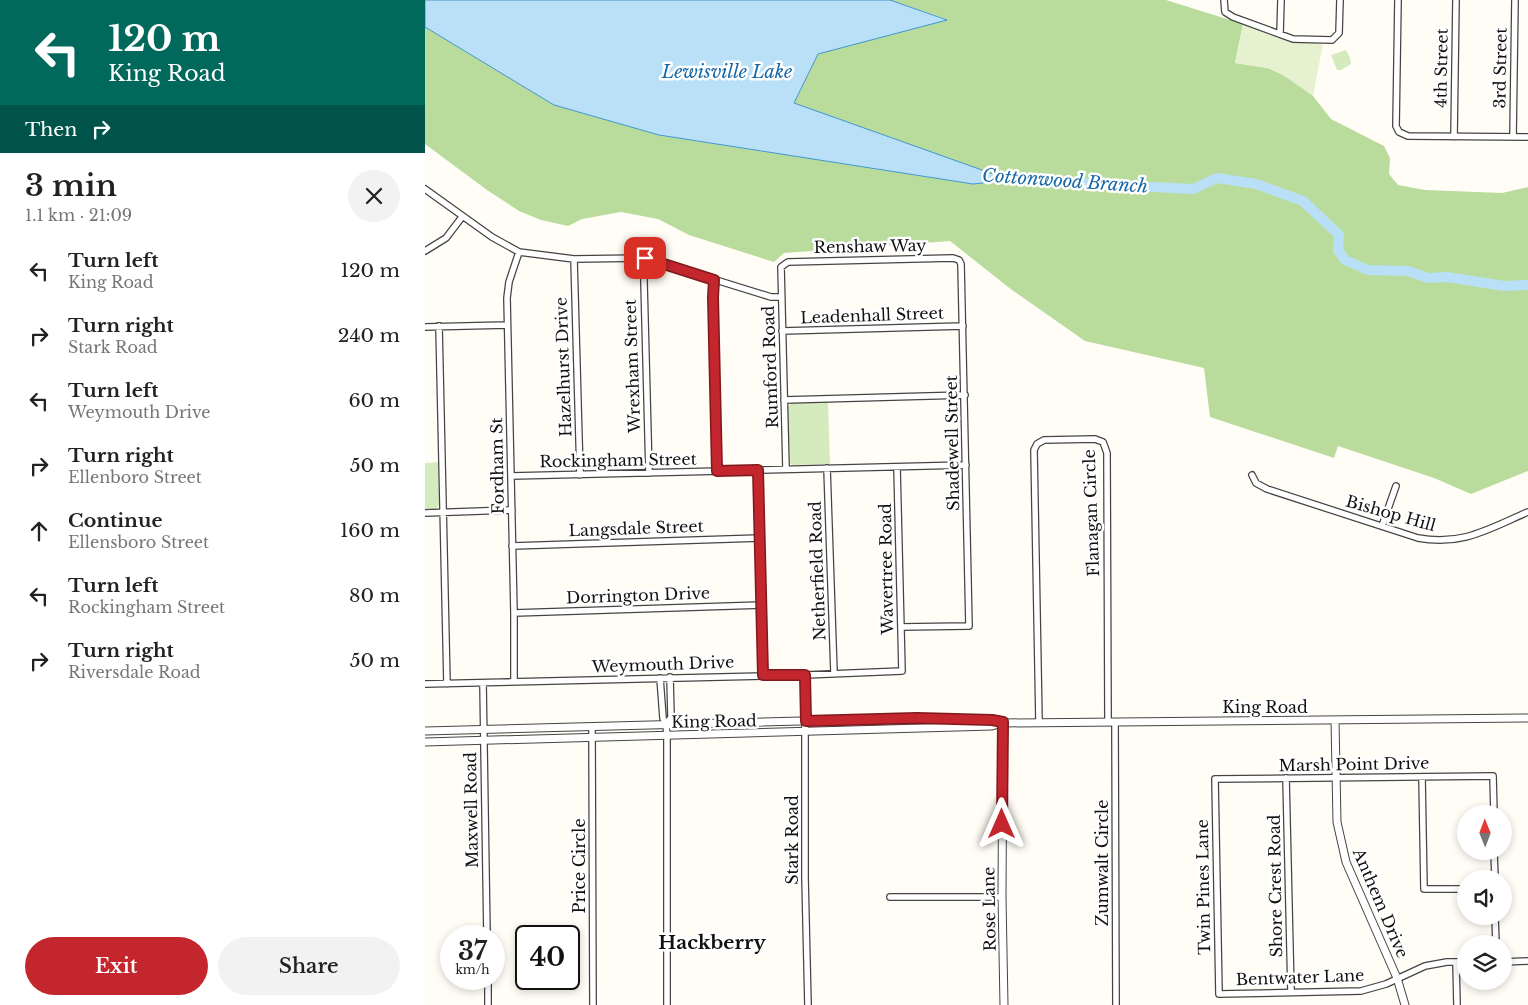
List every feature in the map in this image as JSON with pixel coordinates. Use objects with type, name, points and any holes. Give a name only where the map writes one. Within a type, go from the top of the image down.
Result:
[{"type":"street","points":[[1224,0],[1225,12],[1233,17],[1293,39],[1332,40],[1336,38],[1340,28],[1340,0]]},
{"type":"street","points":[[1280,34],[1281,0]]},
{"type":"street","points":[[1398,0],[1396,126],[1399,132],[1408,136],[1528,137]]},
{"type":"street","name":"4th Street","points":[[1455,137],[1456,0]]},
{"type":"street","name":"3rd Street","points":[[1513,137],[1515,0]]},
{"type":"street","points":[[425,189],[492,237],[519,252],[574,259],[645,258],[771,297],[781,297]]},
{"type":"street","points":[[425,251],[446,238],[463,217]]},
{"type":"street","name":"Fordham St","points":[[514,682],[507,292],[519,252]]},
{"type":"street","name":"Wrexham Street","points":[[645,258],[643,282],[649,473]]},
{"type":"street","name":"Renshaw Way","points":[[783,265],[788,262],[953,258],[959,260]]},
{"type":"street","name":"Hazelhurst Drive","points":[[574,259],[580,475]]},
{"type":"street","name":"Shadewell Street","points":[[901,627],[969,626],[965,395],[961,264],[959,260]]},
{"type":"street","name":"Rumford Road","points":[[783,265],[781,271],[781,297],[786,469]]},
{"type":"street","points":[[714,280],[717,471]]},
{"type":"street","points":[[425,327],[507,325]]},
{"type":"street","points":[[439,326],[447,684]]},
{"type":"street","name":"Leadenhall Street","points":[[782,331],[963,326]]},
{"type":"street","points":[[784,400],[965,395]]},
{"type":"street","name":"Flanagan Circle","points":[[1039,722],[1034,450],[1037,444],[1044,440],[1095,439],[1103,442],[1107,453],[1112,722]]},
{"type":"street","name":"Rockingham Street","points":[[511,476],[966,465]]},
{"type":"street","name":"Wavertree Road","points":[[897,467],[902,671]]},
{"type":"street","name":"Netherfield Road","points":[[827,468],[834,674]]},
{"type":"street","points":[[758,470],[763,675]]},
{"type":"street","name":"Bishop Hill","points":[[1252,475],[1256,483],[1267,489],[1418,538],[1434,541],[1469,537],[1528,512]]},
{"type":"street","points":[[1382,526],[1396,486]]},
{"type":"street","points":[[425,512],[512,510]]},
{"type":"street","name":"Langsdale Street","points":[[513,546],[760,538]]},
{"type":"street","name":"Dorrington Drive","points":[[514,613],[761,605]]},
{"type":"street","name":"Weymouth Drive","points":[[425,684],[902,671]]},
{"type":"street","name":"Stark Road","points":[[805,675],[807,732],[805,878],[809,1005]]},
{"type":"street","points":[[666,725],[671,717],[670,677]]},
{"type":"street","points":[[660,678],[663,718],[667,736],[667,1005]]},
{"type":"street","name":"Maxwell Road","points":[[483,683],[487,925]]},
{"type":"street","name":"King Road","points":[[425,731],[875,719],[1112,722],[1528,718]]},
{"type":"street","points":[[875,719],[875,730]]},
{"type":"street","name":"Anthem Drive","points":[[1335,720],[1337,822],[1346,862],[1397,978],[1405,1005]]},
{"type":"street","name":"King Road","points":[[425,742],[992,726],[1003,722]]},
{"type":"street","name":"Rose Lane","points":[[1003,722],[1002,897],[1004,1005]]},
{"type":"street","name":"Zumwalt Circle","points":[[1112,722],[1116,1005]]},
{"type":"street","points":[[709,724],[709,734]]},
{"type":"street","name":"Price Circle","points":[[592,727],[593,1005]]},
{"type":"street","name":"Marsh Point Drive","points":[[1215,779],[1493,776],[1493,805]]},
{"type":"street","points":[[1422,777],[1424,889],[1457,888]]},
{"type":"street","name":"Shore Crest Road","points":[[1286,778],[1291,992]]},
{"type":"street","name":"Twin Pines Lane","points":[[1215,779],[1219,994]]},
{"type":"street","points":[[890,897],[1002,897]]},
{"type":"street","points":[[1512,962],[1528,961]]},
{"type":"street","points":[[1456,962],[1457,1005]]},
{"type":"street","name":"Bentwater Lane","points":[[1219,994],[1361,991],[1385,984],[1425,966],[1456,962]]},
{"type":"street","points":[[488,990],[488,1005]]},
{"type":"green space","points":[[890,0],[1166,0],[1243,24],[1235,63],[1268,68],[1283,75],[1313,96],[1331,119],[1384,146],[1390,158],[1389,174],[1398,185],[1425,190],[1502,193],[1528,187],[1528,471],[1471,494],[1434,478],[1338,446],[1334,458],[1210,417],[1204,368],[1085,341],[1012,290],[950,241],[784,253],[774,262],[689,235],[658,219],[621,212],[582,219],[568,226],[541,220],[519,211],[425,144],[425,27],[554,105],[659,135],[973,184],[1009,180],[794,103],[818,54],[946,19]]},
{"type":"green space","points":[[1243,24],[1301,42],[1323,44],[1313,96],[1283,75],[1268,68],[1235,63]]},
{"type":"green space","points":[[1346,50],[1351,64],[1341,70],[1337,70],[1331,55]]},
{"type":"green space","points":[[792,402],[828,402],[830,464],[793,465],[790,463],[788,407]]},
{"type":"green space","points":[[438,462],[439,505],[436,509],[425,509],[425,463]]},
{"type":"water","name":"Lewisville Lake","points":[[425,0],[890,0],[947,20],[818,54],[794,103],[1010,180],[973,184],[659,135],[554,105],[425,27]]},
{"type":"waterway","name":"Cottonwood Branch","points":[[998,178],[1193,189],[1217,178],[1256,184],[1303,201],[1339,235],[1338,250],[1345,260],[1368,270],[1408,271],[1428,278],[1447,277],[1504,286],[1528,285]]},
{"type":"district","name":"Hackberry","points":[[712,942]]},
{"type":"route","points":[[645,258],[714,280],[717,471],[758,470],[763,675],[805,675],[806,721],[917,718],[1003,722],[1002,824]]}]
